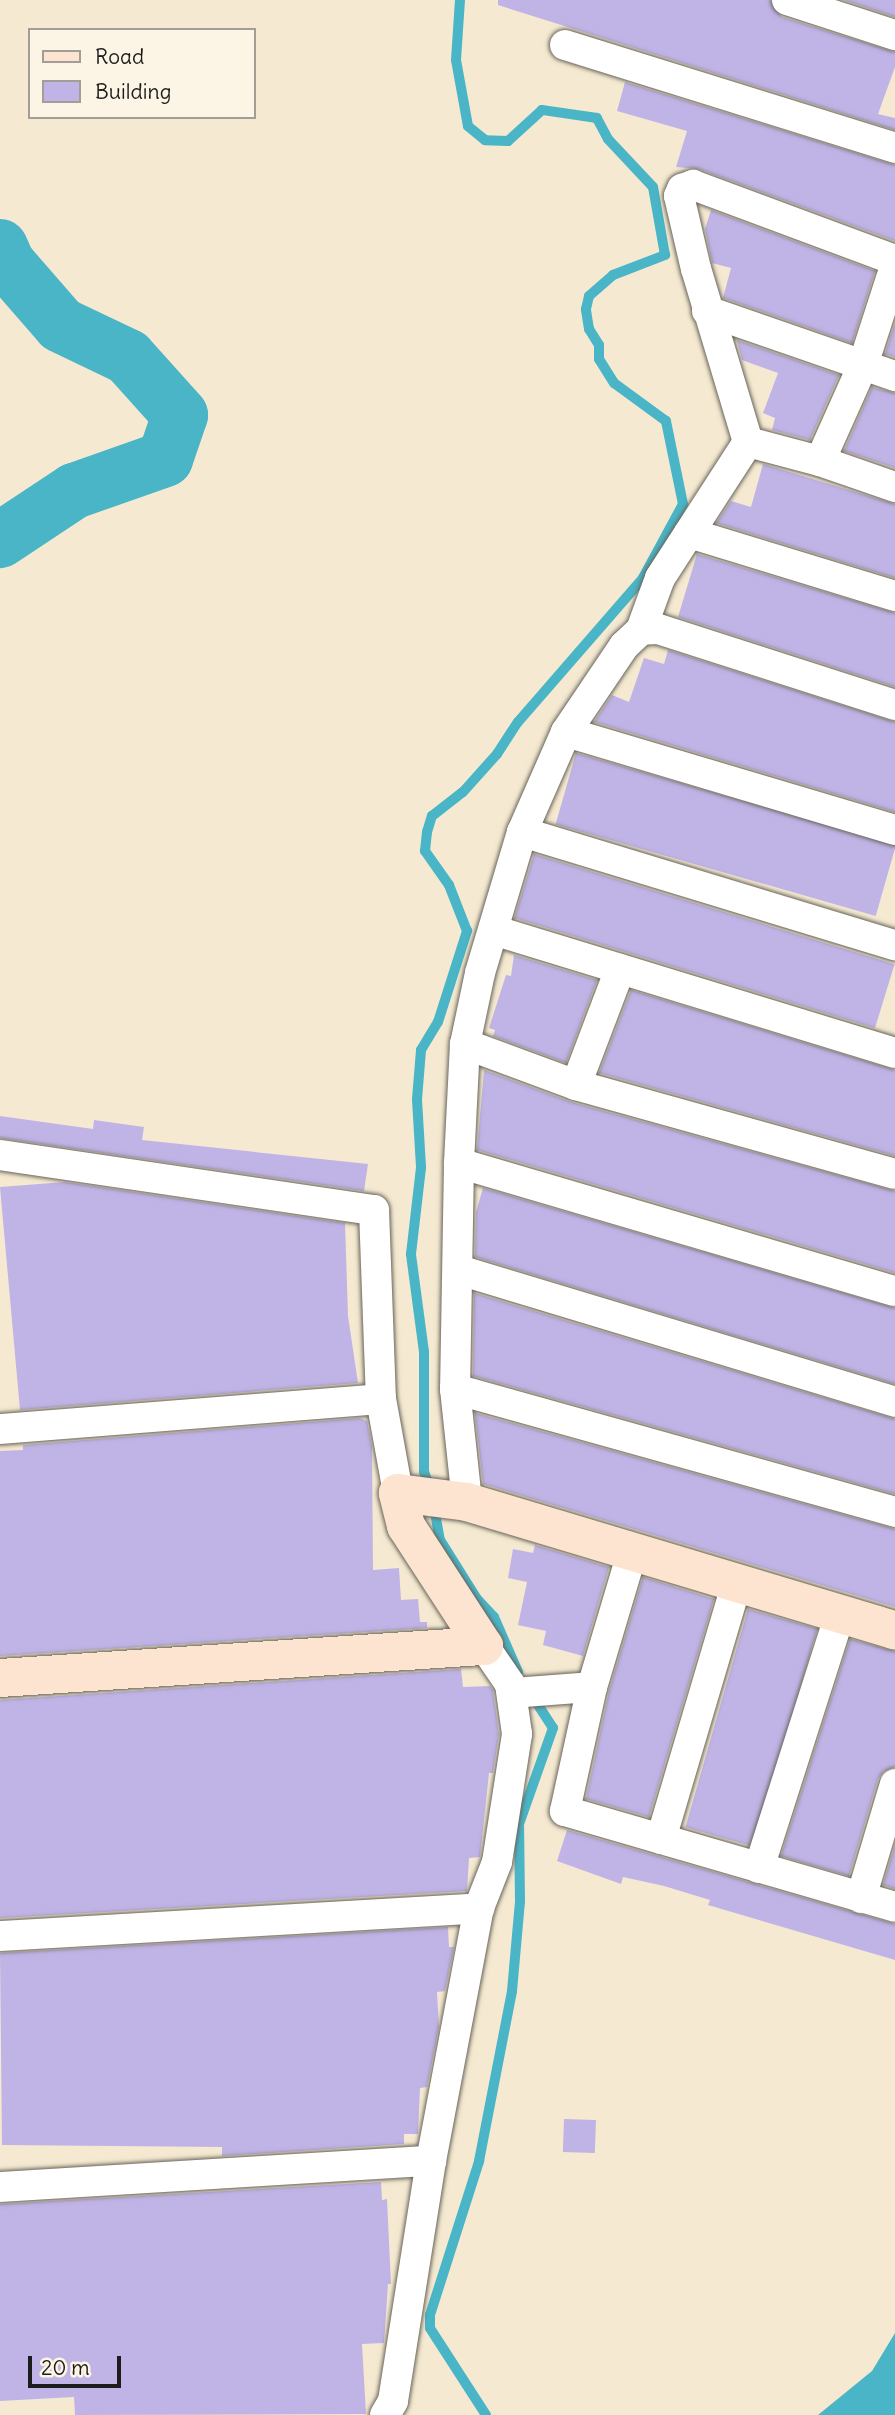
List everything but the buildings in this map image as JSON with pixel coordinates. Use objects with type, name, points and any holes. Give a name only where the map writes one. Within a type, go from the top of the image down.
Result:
[{"type":"street","points":[[786,0],[895,35]]},
{"type":"street","points":[[565,45],[895,148]]},
{"type":"street","points":[[748,442],[707,311],[679,196],[682,189],[693,185],[895,260]]},
{"type":"street","points":[[820,461],[863,365],[895,266]]},
{"type":"street","points":[[707,311],[895,376]]},
{"type":"street","points":[[748,442],[820,461],[895,487]]},
{"type":"street","points":[[385,2415],[393,2401],[431,2161],[479,1908],[497,1862],[517,1734],[519,1693],[484,1646],[406,1526],[433,1498],[455,1389],[459,1163],[465,1044],[493,930],[522,832],[566,732],[624,646],[641,630],[660,578],[748,442]]},
{"type":"street","points":[[689,533],[895,596]]},
{"type":"street","points":[[641,630],[658,629],[895,705]]},
{"type":"street","points":[[566,732],[895,831]]},
{"type":"street","points":[[522,832],[895,945]]},
{"type":"street","points":[[493,930],[895,1053]]},
{"type":"street","points":[[576,1085],[620,969]]},
{"type":"street","points":[[465,1044],[576,1085],[895,1174]]},
{"type":"street","points":[[0,1155],[374,1210],[382,1399],[433,1498],[895,1630]]},
{"type":"street","points":[[459,1163],[895,1291]]},
{"type":"street","points":[[459,1270],[895,1402]]},
{"type":"street","points":[[455,1389],[895,1512]]},
{"type":"street","points":[[0,1429],[382,1399]]},
{"type":"street","points":[[632,1553],[592,1687],[565,1811],[895,1907]]},
{"type":"street","points":[[661,1839],[737,1583]]},
{"type":"street","points":[[760,1868],[840,1614]]},
{"type":"street","points":[[0,1678],[484,1646]]},
{"type":"street","points":[[519,1693],[592,1687]]},
{"type":"street","points":[[860,1898],[895,1784]]},
{"type":"street","points":[[0,1936],[479,1908]]},
{"type":"street","points":[[0,2187],[431,2161]]},
{"type":"water","points":[[895,2333],[895,2415],[818,2415],[872,2371]]},
{"type":"waterway","points":[[430,1489],[424,1472],[424,1352],[411,1254],[421,1167],[417,1099],[421,1050],[438,1022],[467,931],[449,885],[425,851],[427,832],[432,816],[463,792],[497,754],[518,722],[643,578],[683,504],[666,421],[614,383],[599,359],[599,345],[589,329],[586,309],[589,296],[613,275],[665,255],[653,187],[608,139],[597,118],[542,110],[508,141],[485,140],[468,126],[456,60],[460,0]]},
{"type":"waterway","points":[[0,247],[7,263],[61,325],[128,357],[180,415],[165,459],[74,491],[0,540]]},
{"type":"waterway","points":[[434,1507],[440,1540],[477,1599],[494,1617],[518,1672]]},
{"type":"waterway","points":[[486,2415],[430,2328],[430,2315],[479,2161],[512,1991],[520,1902],[519,1824],[553,1728],[533,1697]]}]
